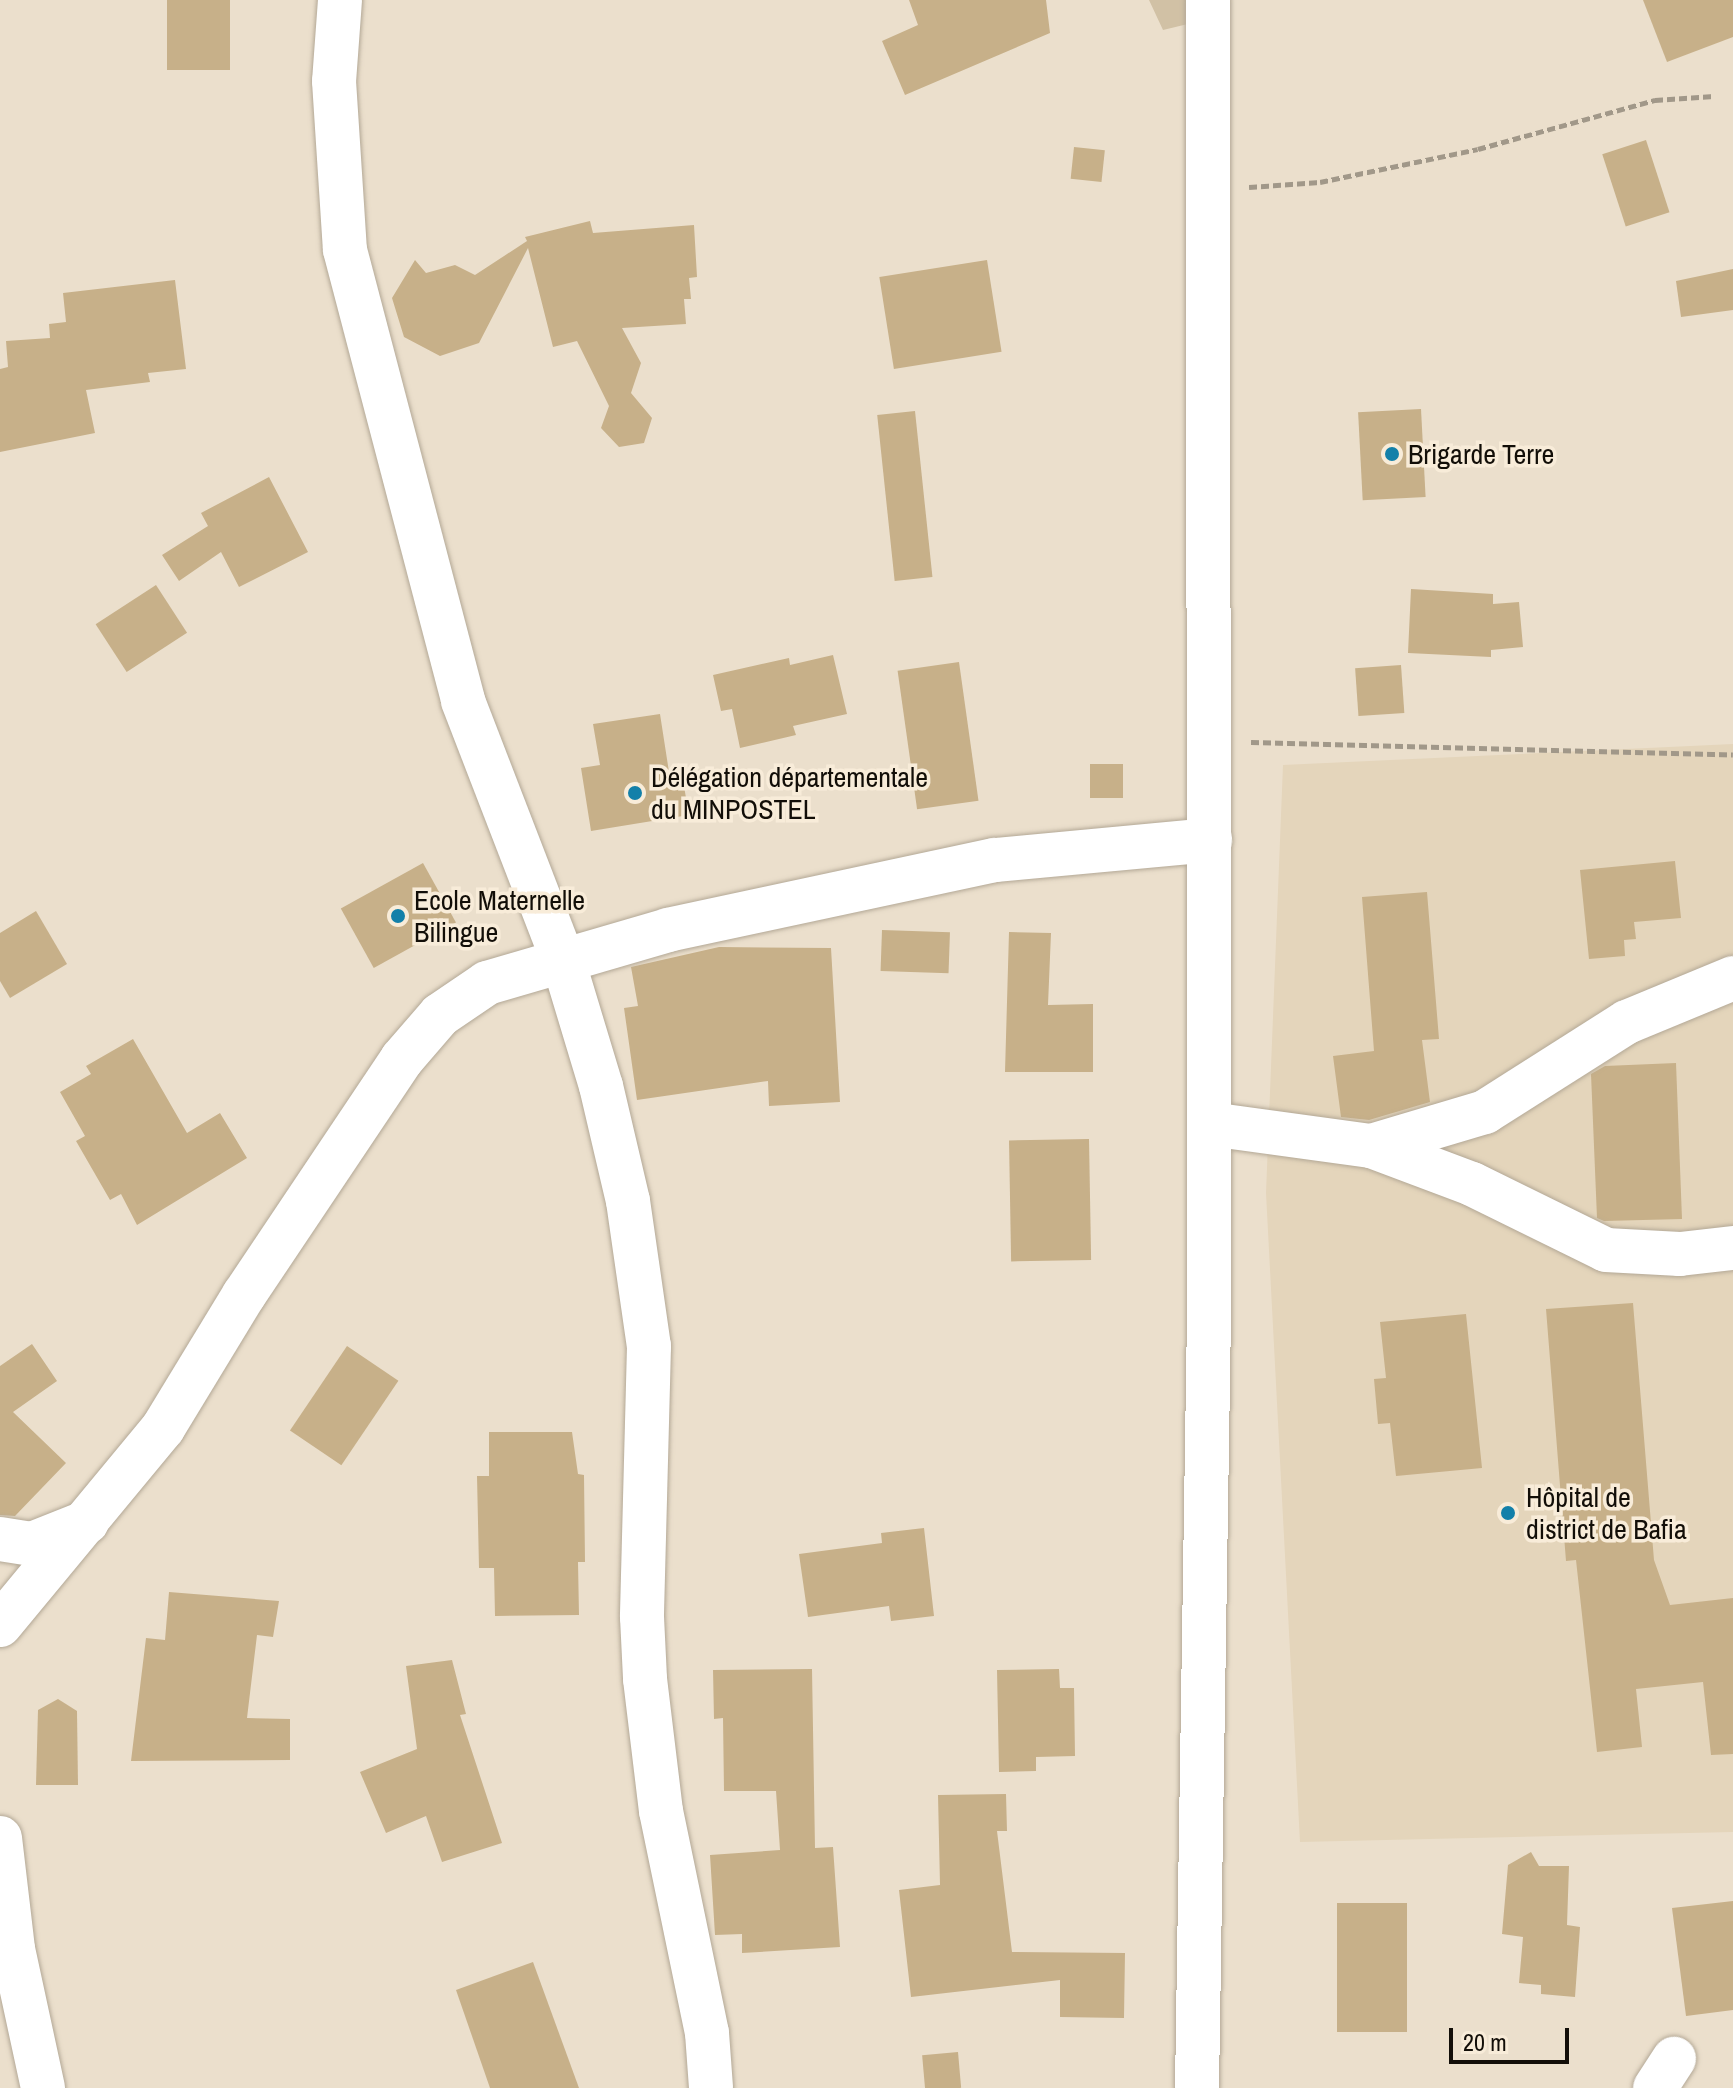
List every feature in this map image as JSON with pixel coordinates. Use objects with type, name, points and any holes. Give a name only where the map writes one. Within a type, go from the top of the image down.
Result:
[{"type":"street","points":[[340,0],[334,81],[345,250],[463,701],[562,957],[601,1086],[628,1201],[649,1346],[642,1617],[645,1679],[661,1811],[705,2018],[711,2088]]},
{"type":"street","points":[[1197,2088],[1210,1124],[1212,190],[1208,0]]},
{"type":"street","points":[[0,1625],[163,1428],[244,1295],[402,1059],[440,1015],[487,983],[562,957],[995,860],[1210,840]]},
{"type":"street","points":[[1371,1146],[1485,1112],[1627,1022],[1733,978]]},
{"type":"street","points":[[1210,1124],[1371,1146],[1472,1184],[1606,1250],[1680,1254],[1733,1248]]},
{"type":"street","points":[[0,1539],[32,1544],[89,1521]]},
{"type":"street","points":[[0,1838],[13,1949],[43,2088]]},
{"type":"path","points":[[1212,190],[1320,182],[1478,149],[1655,100],[1714,96]]},
{"type":"path","points":[[1210,740],[1733,755]]},
{"type":"shaded area","points":[[1149,0],[1191,0],[1192,23],[1163,30]]},
{"type":"shaded area","name":"Hôpital de district de Bafia","points":[[1733,744],[1733,1832],[1300,1842],[1266,1193],[1283,765]]},
{"type":"building","points":[[167,0],[230,0],[230,70],[167,70]]},
{"type":"building","points":[[909,0],[1046,0],[1050,33],[905,95],[882,41],[918,25]]},
{"type":"building","points":[[1643,0],[1733,0],[1733,37],[1667,62]]},
{"type":"building","points":[[1646,140],[1669,212],[1626,226],[1602,154]]},
{"type":"building","points":[[1074,147],[1105,150],[1101,182],[1071,179]]},
{"type":"building","points":[[590,221],[593,233],[694,225],[697,277],[689,278],[691,299],[684,299],[686,324],[622,328],[641,363],[631,393],[652,418],[644,443],[619,447],[601,428],[609,406],[577,341],[553,347],[528,248],[479,343],[440,356],[404,337],[392,298],[415,260],[426,273],[455,265],[475,275],[527,241],[525,237]]},
{"type":"building","points":[[987,260],[1002,352],[894,369],[879,277]]},
{"type":"building","points":[[1733,269],[1733,310],[1681,317],[1676,281]]},
{"type":"building","points":[[175,280],[186,369],[148,373],[150,382],[86,390],[95,433],[0,452],[0,369],[8,367],[6,341],[50,338],[49,324],[66,322],[63,293]]},
{"type":"building","name":"Brigarde Terre","points":[[1421,409],[1426,497],[1363,500],[1358,412]]},
{"type":"building","points":[[915,411],[932,577],[895,581],[877,415]]},
{"type":"building","points":[[269,477],[308,552],[239,587],[221,552],[179,581],[162,555],[208,526],[201,513]]},
{"type":"building","points":[[156,585],[187,633],[127,672],[96,624]]},
{"type":"building","points":[[1411,589],[1493,594],[1493,604],[1519,602],[1523,647],[1491,650],[1491,657],[1408,653]]},
{"type":"building","points":[[833,655],[847,714],[793,726],[796,735],[740,748],[732,709],[721,711],[713,675],[789,658],[790,665]]},
{"type":"building","points":[[959,662],[978,801],[917,809],[898,671]]},
{"type":"building","points":[[1401,665],[1404,713],[1358,716],[1355,668]]},
{"type":"building","name":"Délégation départementale du MINPOSTEL","points":[[660,714],[669,772],[681,769],[689,815],[591,831],[581,768],[600,765],[593,724]]},
{"type":"building","points":[[1090,764],[1123,764],[1123,798],[1090,798]]},
{"type":"building","points":[[1675,861],[1681,918],[1634,922],[1636,939],[1624,940],[1625,956],[1589,959],[1580,870]]},
{"type":"building","name":"Ecole Maternelle Bilingue","points":[[423,863],[456,922],[374,968],[341,909]]},
{"type":"building","points":[[1427,892],[1439,1039],[1422,1040],[1430,1102],[1369,1120],[1341,1117],[1333,1056],[1374,1051],[1362,897]]},
{"type":"building","points":[[36,911],[67,964],[10,998],[0,981],[0,933]]},
{"type":"building","points":[[882,930],[950,932],[949,973],[881,971]]},
{"type":"building","points":[[1009,932],[1051,933],[1048,1005],[1093,1004],[1093,1072],[1005,1072]]},
{"type":"building","points":[[719,947],[831,948],[840,1102],[769,1106],[768,1081],[637,1100],[624,1008],[638,1006],[631,967]]},
{"type":"building","points":[[133,1039],[187,1133],[220,1113],[247,1158],[137,1225],[121,1194],[110,1200],[76,1141],[85,1136],[60,1092],[91,1074],[86,1066]]},
{"type":"building","points":[[1676,1063],[1682,1219],[1604,1221],[1597,1218],[1591,1074],[1605,1066]]},
{"type":"building","points":[[1089,1139],[1091,1260],[1011,1261],[1009,1140]]},
{"type":"building","points":[[1633,1303],[1654,1560],[1670,1605],[1733,1598],[1733,1754],[1711,1755],[1703,1682],[1636,1689],[1642,1747],[1597,1752],[1576,1560],[1566,1561],[1546,1309]]},
{"type":"building","points":[[1466,1314],[1482,1468],[1396,1476],[1390,1423],[1378,1424],[1374,1379],[1386,1378],[1380,1322]]},
{"type":"building","points":[[32,1344],[57,1381],[13,1412],[66,1463],[15,1516],[0,1515],[0,1366]]},
{"type":"building","points":[[347,1346],[398,1381],[341,1465],[290,1431]]},
{"type":"building","points":[[489,1432],[572,1432],[578,1474],[584,1475],[585,1562],[578,1562],[579,1615],[495,1616],[494,1568],[479,1568],[477,1476],[489,1476]]},
{"type":"building","points":[[924,1528],[934,1616],[891,1621],[889,1606],[808,1617],[799,1554],[882,1543],[881,1533]]},
{"type":"building","points":[[169,1592],[279,1601],[273,1637],[257,1635],[247,1718],[290,1719],[290,1760],[131,1761],[146,1638],[165,1640]]},
{"type":"building","points":[[452,1660],[466,1714],[460,1715],[502,1843],[442,1862],[426,1816],[386,1833],[360,1772],[417,1749],[406,1666]]},
{"type":"building","points":[[812,1669],[815,1848],[833,1847],[840,1947],[742,1953],[742,1934],[715,1935],[710,1855],[780,1850],[776,1791],[724,1791],[723,1718],[714,1719],[713,1670]]},
{"type":"building","points":[[1059,1669],[1060,1688],[1074,1688],[1075,1756],[1036,1757],[1036,1771],[999,1772],[997,1670]]},
{"type":"building","points":[[58,1699],[77,1711],[78,1785],[36,1785],[38,1710]]},
{"type":"building","points":[[1006,1794],[1007,1831],[997,1831],[1012,1952],[1125,1953],[1124,2018],[1060,2017],[1060,1980],[911,1997],[899,1890],[940,1885],[938,1795]]},
{"type":"building","points":[[1531,1852],[1539,1866],[1569,1866],[1567,1925],[1580,1927],[1575,1997],[1541,1994],[1541,1985],[1519,1983],[1523,1937],[1502,1934],[1508,1865]]},
{"type":"building","points":[[1733,1901],[1733,2010],[1686,2016],[1672,1908]]},
{"type":"building","points":[[1337,1903],[1407,1903],[1407,2032],[1337,2032]]},
{"type":"building","points":[[533,1962],[579,2088],[490,2088],[456,1990]]},
{"type":"building","points":[[958,2052],[961,2088],[925,2088],[922,2055]]},
{"type":"place","name":"Brigarde Terre","points":[[1392,454]]},
{"type":"place","name":"Délégation départementale du MINPOSTEL","points":[[635,793]]},
{"type":"place","name":"Ecole Maternelle Bilingue","points":[[398,916]]},
{"type":"place","name":"Hôpital de district de Bafia","points":[[1508,1513]]}]
